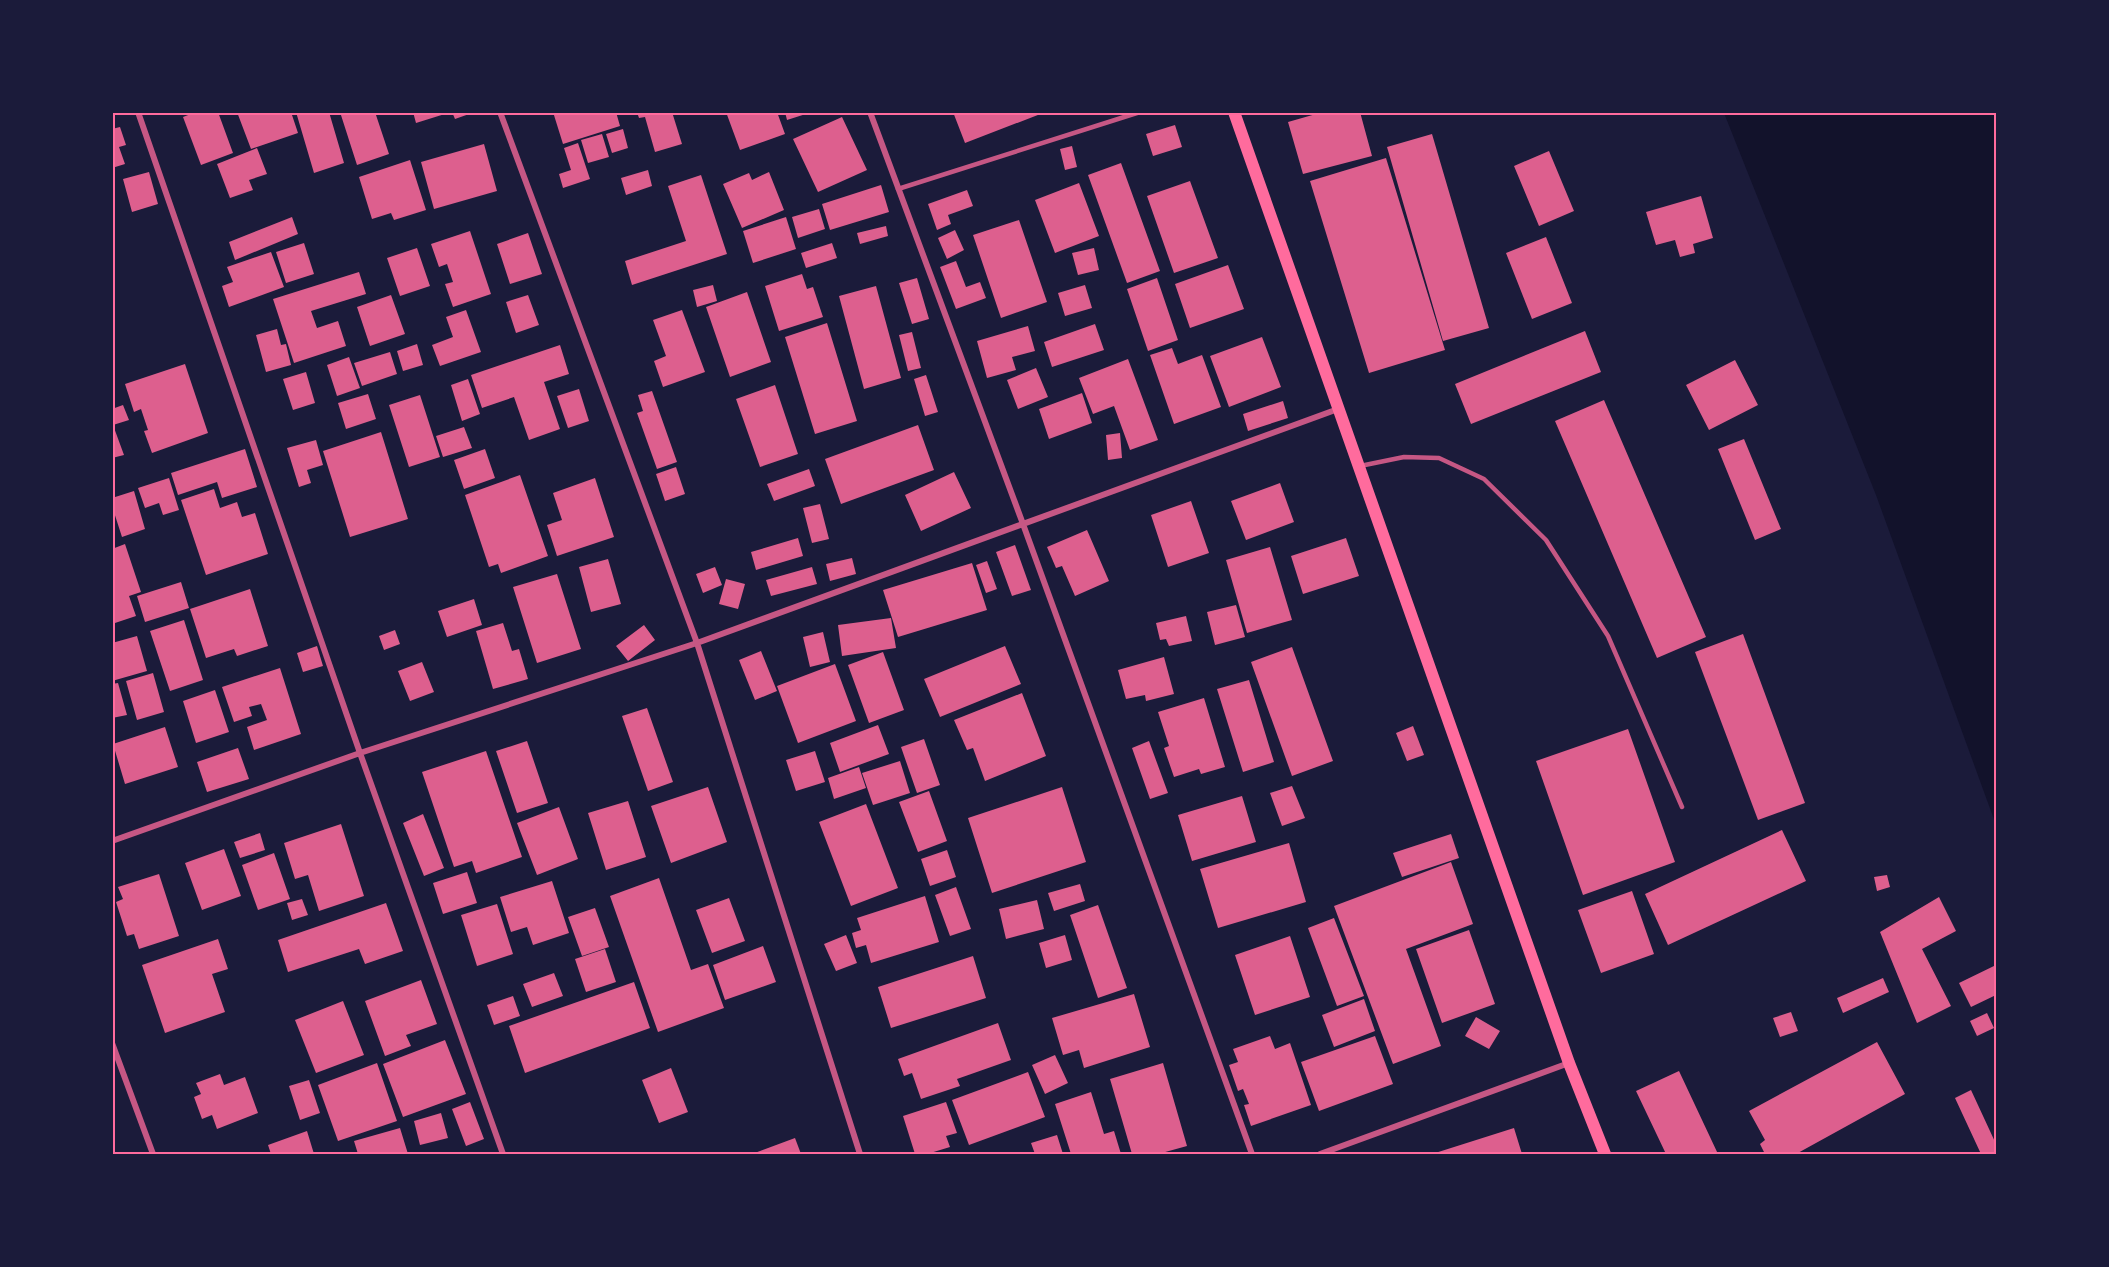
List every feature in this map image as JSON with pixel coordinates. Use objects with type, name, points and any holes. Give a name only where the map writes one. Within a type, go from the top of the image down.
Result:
[{"type":"main road","points":[[1234,112],[1569,1063],[1605,1155]]},
{"type":"street","points":[[138,112],[360,753],[503,1155]]},
{"type":"street","points":[[500,112],[697,643],[860,1155]]},
{"type":"street","points":[[870,112],[1023,524],[1252,1155]]},
{"type":"street","points":[[112,841],[360,753],[697,643],[1338,409]]},
{"type":"street","points":[[112,1043],[153,1155]]},
{"type":"street","points":[[1320,1155],[1569,1063]]},
{"type":"lane","points":[[898,189],[1140,112]]},
{"type":"lane","points":[[1360,466],[1404,458],[1439,458],[1484,479],[1546,540],[1608,636],[1682,807]]},
{"type":"shaded area","points":[[1724,113],[1996,113],[1996,825],[1876,495]]},
{"type":"building","points":[[196,112],[218,112],[233,153],[201,165],[183,117]]},
{"type":"building","points":[[237,112],[273,112],[274,115],[291,112],[298,133],[251,149]]},
{"type":"building","points":[[296,112],[329,112],[344,163],[314,173]]},
{"type":"building","points":[[340,112],[375,112],[389,154],[357,165]]},
{"type":"building","points":[[413,112],[448,112],[448,113],[416,123]]},
{"type":"building","points":[[452,112],[472,112],[472,113],[455,119]]},
{"type":"building","points":[[553,112],[616,112],[620,126],[563,144]]},
{"type":"building","points":[[637,112],[672,112],[682,144],[655,152],[645,117],[639,118]]},
{"type":"building","points":[[726,112],[777,112],[785,134],[740,150]]},
{"type":"building","points":[[785,112],[809,112],[809,113],[787,120]]},
{"type":"building","points":[[953,112],[1043,112],[1043,113],[965,143]]},
{"type":"building","points":[[1323,112],[1360,112],[1372,156],[1303,174],[1288,122]]},
{"type":"building","points":[[842,117],[867,170],[818,192],[793,139]]},
{"type":"building","points":[[1175,125],[1182,147],[1153,156],[1146,134]]},
{"type":"building","points":[[120,127],[126,145],[119,147],[125,164],[112,168],[112,129]]},
{"type":"building","points":[[623,129],[628,148],[612,153],[606,134]]},
{"type":"building","points":[[602,134],[609,157],[588,163],[581,140]]},
{"type":"building","points":[[1432,134],[1489,328],[1443,341],[1387,147]]},
{"type":"building","points":[[578,143],[590,179],[563,188],[559,174],[571,170],[564,148]]},
{"type":"building","points":[[484,144],[497,191],[434,209],[421,162]]},
{"type":"building","points":[[1072,146],[1077,167],[1065,170],[1060,149]]},
{"type":"building","points":[[257,148],[267,174],[249,180],[253,190],[230,198],[217,164]]},
{"type":"building","points":[[1549,151],[1574,211],[1539,226],[1514,166]]},
{"type":"building","points":[[1386,158],[1445,350],[1369,373],[1310,181]]},
{"type":"building","points":[[410,160],[426,210],[394,220],[391,213],[372,219],[359,177]]},
{"type":"building","points":[[1121,163],[1160,271],[1127,283],[1088,175]]},
{"type":"building","points":[[648,170],[652,186],[626,195],[621,178]]},
{"type":"building","points":[[149,172],[158,204],[132,212],[123,179]]},
{"type":"building","points":[[769,172],[784,210],[742,228],[723,184],[749,173],[752,180]]},
{"type":"building","points":[[701,175],[727,254],[632,285],[625,261],[686,241],[668,186]]},
{"type":"building","points":[[1190,181],[1218,258],[1174,273],[1147,196]]},
{"type":"building","points":[[1079,183],[1099,236],[1055,253],[1035,200]]},
{"type":"building","points":[[881,185],[889,212],[830,230],[822,204]]},
{"type":"building","points":[[967,190],[973,206],[948,215],[951,224],[937,230],[928,204]]},
{"type":"building","points":[[1701,196],[1713,238],[1693,244],[1695,253],[1680,257],[1675,240],[1656,245],[1646,212]]},
{"type":"building","points":[[819,209],[825,229],[798,238],[792,217]]},
{"type":"building","points":[[292,217],[298,234],[235,260],[229,242]]},
{"type":"building","points":[[786,217],[796,249],[753,263],[743,231]]},
{"type":"building","points":[[1019,220],[1047,302],[1001,318],[973,235]]},
{"type":"building","points":[[886,226],[888,236],[860,244],[857,233]]},
{"type":"building","points":[[955,230],[964,250],[947,259],[938,238]]},
{"type":"building","points":[[470,231],[491,294],[453,307],[445,284],[453,282],[447,264],[439,267],[431,244]]},
{"type":"building","points":[[528,233],[542,274],[510,284],[497,244]]},
{"type":"building","points":[[1546,237],[1572,303],[1532,319],[1506,253]]},
{"type":"building","points":[[304,243],[314,274],[286,283],[276,252]]},
{"type":"building","points":[[832,243],[837,258],[806,268],[801,253]]},
{"type":"building","points":[[417,248],[430,286],[400,296],[387,258]]},
{"type":"building","points":[[1094,248],[1099,270],[1078,275],[1072,253]]},
{"type":"building","points":[[271,252],[284,287],[229,307],[222,286],[233,282],[227,267]]},
{"type":"building","points":[[956,261],[966,287],[980,282],[986,298],[956,309],[940,267]]},
{"type":"building","points":[[1228,265],[1244,309],[1190,328],[1175,284]]},
{"type":"building","points":[[359,272],[366,294],[311,311],[317,328],[338,321],[346,346],[294,363],[273,299]]},
{"type":"building","points":[[802,274],[807,289],[813,287],[823,317],[779,331],[765,286]]},
{"type":"building","points":[[917,278],[929,319],[912,324],[899,283]]},
{"type":"building","points":[[1157,278],[1178,340],[1148,351],[1127,289]]},
{"type":"building","points":[[713,285],[717,301],[697,307],[693,290]]},
{"type":"building","points":[[1085,285],[1092,308],[1065,316],[1058,293]]},
{"type":"building","points":[[876,286],[901,378],[864,389],[839,296]]},
{"type":"building","points":[[747,292],[771,362],[730,377],[706,307]]},
{"type":"building","points":[[391,295],[405,334],[370,346],[357,307]]},
{"type":"building","points":[[528,295],[539,325],[516,333],[506,302]]},
{"type":"building","points":[[466,310],[481,352],[440,366],[432,345],[453,337],[446,317]]},
{"type":"building","points":[[682,310],[705,372],[663,387],[654,361],[666,356],[653,320]]},
{"type":"building","points":[[827,323],[857,421],[815,434],[785,337]]},
{"type":"building","points":[[1095,324],[1104,350],[1052,367],[1044,342]]},
{"type":"building","points":[[1028,326],[1035,351],[1012,357],[1016,370],[987,378],[977,341]]},
{"type":"building","points":[[277,329],[281,345],[286,344],[291,365],[266,372],[256,335]]},
{"type":"building","points":[[1585,331],[1601,372],[1471,424],[1455,384]]},
{"type":"building","points":[[912,332],[921,368],[908,371],[899,335]]},
{"type":"building","points":[[1262,337],[1281,387],[1229,407],[1210,356]]},
{"type":"building","points":[[417,344],[423,365],[403,371],[397,351]]},
{"type":"building","points":[[560,345],[569,374],[544,382],[560,429],[529,440],[514,397],[482,408],[471,375]]},
{"type":"building","points":[[1172,348],[1178,364],[1202,355],[1221,407],[1174,424],[1150,355]]},
{"type":"building","points":[[390,352],[397,374],[362,386],[354,363]]},
{"type":"building","points":[[349,357],[360,388],[337,396],[327,365]]},
{"type":"building","points":[[1128,359],[1158,440],[1130,450],[1114,406],[1093,414],[1079,378]]},
{"type":"building","points":[[1735,360],[1758,405],[1709,430],[1686,385]]},
{"type":"building","points":[[185,364],[208,433],[152,453],[144,431],[148,430],[141,409],[134,412],[125,384]]},
{"type":"building","points":[[1036,368],[1048,397],[1018,409],[1007,380]]},
{"type":"building","points":[[306,372],[315,403],[293,410],[283,379]]},
{"type":"building","points":[[926,375],[938,412],[925,416],[914,379]]},
{"type":"building","points":[[468,379],[480,414],[462,421],[451,385]]},
{"type":"building","points":[[775,385],[798,454],[760,467],[736,399]]},
{"type":"building","points":[[579,389],[589,421],[568,428],[557,396]]},
{"type":"building","points":[[652,391],[677,462],[657,469],[637,413],[643,411],[638,395]]},
{"type":"building","points":[[1082,393],[1092,423],[1049,439],[1039,409]]},
{"type":"building","points":[[368,394],[376,419],[346,429],[338,403]]},
{"type":"building","points":[[420,395],[440,457],[409,467],[389,405]]},
{"type":"building","points":[[1604,400],[1706,637],[1657,658],[1555,421]]},
{"type":"building","points":[[1283,401],[1288,418],[1248,431],[1243,414]]},
{"type":"building","points":[[123,405],[129,420],[113,425],[124,455],[112,458],[112,409]]},
{"type":"building","points":[[918,425],[934,470],[841,504],[825,459]]},
{"type":"building","points":[[464,427],[472,448],[443,457],[436,436]]},
{"type":"building","points":[[381,432],[408,519],[350,537],[323,451]]},
{"type":"building","points":[[1120,433],[1122,458],[1108,460],[1106,435]]},
{"type":"building","points":[[1744,439],[1781,529],[1755,540],[1718,449]]},
{"type":"building","points":[[316,440],[323,465],[307,470],[311,483],[299,487],[287,448]]},
{"type":"building","points":[[245,449],[257,487],[222,498],[217,482],[178,495],[171,473]]},
{"type":"building","points":[[485,449],[495,478],[464,489],[454,460]]},
{"type":"building","points":[[676,467],[685,494],[665,501],[656,474]]},
{"type":"building","points":[[809,469],[815,486],[774,501],[767,484]]},
{"type":"building","points":[[954,472],[971,508],[921,531],[905,495]]},
{"type":"building","points":[[520,475],[548,556],[501,573],[498,564],[489,567],[465,495]]},
{"type":"building","points":[[169,478],[179,510],[163,515],[159,503],[145,508],[138,488]]},
{"type":"building","points":[[595,478],[614,537],[557,556],[547,525],[562,520],[553,493]]},
{"type":"building","points":[[1280,483],[1294,522],[1246,540],[1231,501]]},
{"type":"building","points":[[214,489],[220,508],[237,502],[242,517],[255,513],[268,554],[206,575],[181,500]]},
{"type":"building","points":[[134,491],[145,529],[122,537],[112,506],[112,498]]},
{"type":"building","points":[[1191,501],[1209,553],[1168,567],[1151,515]]},
{"type":"building","points":[[820,504],[829,539],[812,543],[803,508]]},
{"type":"building","points":[[1087,530],[1109,581],[1075,596],[1062,566],[1056,568],[1047,547]]},
{"type":"building","points":[[798,538],[803,556],[756,570],[751,552]]},
{"type":"building","points":[[1346,538],[1359,576],[1303,594],[1291,556]]},
{"type":"building","points":[[125,544],[141,592],[129,596],[136,616],[112,624],[112,549]]},
{"type":"building","points":[[1015,545],[1031,590],[1012,596],[996,552]]},
{"type":"building","points":[[1270,547],[1292,620],[1247,633],[1226,560]]},
{"type":"building","points":[[852,558],[856,574],[830,581],[826,564]]},
{"type":"building","points":[[608,559],[621,604],[591,612],[579,567]]},
{"type":"building","points":[[987,561],[997,589],[986,593],[976,565]]},
{"type":"building","points":[[972,563],[987,610],[898,637],[883,590]]},
{"type":"building","points":[[715,567],[722,585],[703,593],[696,574]]},
{"type":"building","points":[[812,567],[817,584],[771,596],[766,580]]},
{"type":"building","points":[[557,574],[581,649],[537,663],[513,587]]},
{"type":"building","points":[[726,579],[745,584],[738,609],[719,604]]},
{"type":"building","points":[[181,582],[189,608],[145,622],[137,596]]},
{"type":"building","points":[[250,589],[268,646],[237,656],[234,649],[206,658],[190,609]]},
{"type":"building","points":[[474,599],[482,625],[447,637],[438,611]]},
{"type":"building","points":[[1236,605],[1245,637],[1215,645],[1207,612]]},
{"type":"building","points":[[1186,616],[1192,641],[1169,646],[1166,639],[1160,640],[1156,623]]},
{"type":"building","points":[[891,618],[896,648],[842,656],[838,625]]},
{"type":"building","points":[[184,620],[203,680],[170,691],[150,631]]},
{"type":"building","points":[[503,623],[512,651],[519,649],[528,679],[493,689],[476,631]]},
{"type":"building","points":[[644,625],[655,640],[628,661],[616,646]]},
{"type":"building","points":[[395,630],[400,644],[384,650],[379,636]]},
{"type":"building","points":[[823,632],[830,662],[810,667],[803,637]]},
{"type":"building","points":[[1743,634],[1805,803],[1758,820],[1695,652]]},
{"type":"building","points":[[137,636],[147,671],[112,681],[112,643]]},
{"type":"building","points":[[317,646],[323,666],[303,672],[297,653]]},
{"type":"building","points":[[1005,646],[1021,684],[940,717],[924,679]]},
{"type":"building","points":[[1292,647],[1333,761],[1292,776],[1251,662]]},
{"type":"building","points":[[761,651],[777,691],[755,700],[739,660]]},
{"type":"building","points":[[883,652],[904,710],[869,723],[848,665]]},
{"type":"building","points":[[1164,657],[1174,694],[1146,701],[1145,695],[1126,699],[1118,670]]},
{"type":"building","points":[[422,662],[434,692],[410,701],[398,671]]},
{"type":"building","points":[[835,664],[856,721],[798,743],[777,686]]},
{"type":"building","points":[[280,668],[301,734],[254,750],[247,727],[267,720],[261,704],[249,707],[252,716],[234,722],[222,687]]},
{"type":"building","points":[[153,673],[164,712],[137,720],[126,681]]},
{"type":"building","points":[[1249,680],[1274,762],[1243,772],[1217,689]]},
{"type":"building","points":[[118,683],[127,715],[112,718],[112,684]]},
{"type":"building","points":[[215,690],[229,732],[196,743],[183,701]]},
{"type":"building","points":[[1022,693],[1046,756],[985,781],[973,748],[967,750],[954,720]]},
{"type":"building","points":[[1204,698],[1225,767],[1201,774],[1199,769],[1174,777],[1164,748],[1169,746],[1158,712]]},
{"type":"building","points":[[647,708],[673,782],[648,791],[622,716]]},
{"type":"building","points":[[878,725],[889,754],[840,772],[830,743]]},
{"type":"building","points":[[1413,726],[1424,755],[1407,761],[1396,733]]},
{"type":"building","points":[[165,727],[178,767],[125,784],[113,744]]},
{"type":"building","points":[[1628,729],[1675,862],[1583,895],[1536,761]]},
{"type":"building","points":[[924,739],[940,785],[917,793],[901,747]]},
{"type":"building","points":[[527,741],[548,803],[517,813],[496,751]]},
{"type":"building","points":[[1149,741],[1168,793],[1150,799],[1132,748]]},
{"type":"building","points":[[238,748],[249,779],[207,792],[197,762]]},
{"type":"building","points":[[486,751],[522,857],[476,873],[472,861],[454,867],[422,772]]},
{"type":"building","points":[[815,751],[825,782],[796,791],[786,760]]},
{"type":"building","points":[[900,761],[910,793],[873,805],[862,773]]},
{"type":"building","points":[[859,767],[866,788],[834,799],[828,778]]},
{"type":"building","points":[[1292,786],[1305,818],[1282,826],[1270,793]]},
{"type":"building","points":[[708,787],[727,842],[671,863],[651,806]]},
{"type":"building","points":[[1062,787],[1086,862],[992,893],[968,818]]},
{"type":"building","points":[[929,791],[947,841],[918,852],[899,802]]},
{"type":"building","points":[[1242,796],[1256,842],[1192,861],[1178,815]]},
{"type":"building","points":[[628,801],[646,857],[606,870],[588,813]]},
{"type":"building","points":[[866,804],[898,888],[851,906],[819,822]]},
{"type":"building","points":[[559,807],[578,859],[537,875],[517,823]]},
{"type":"building","points":[[423,814],[444,868],[424,876],[403,823]]},
{"type":"building","points":[[341,824],[364,896],[319,911],[308,875],[295,879],[284,843]]},
{"type":"building","points":[[1782,830],[1806,881],[1668,945],[1645,894]]},
{"type":"building","points":[[260,833],[265,850],[240,858],[234,842]]},
{"type":"building","points":[[1451,834],[1459,858],[1402,877],[1393,853]]},
{"type":"building","points":[[1289,843],[1306,902],[1218,928],[1200,869]]},
{"type":"building","points":[[224,849],[241,896],[202,910],[185,863]]},
{"type":"building","points":[[947,850],[956,877],[930,886],[921,859]]},
{"type":"building","points":[[274,853],[290,899],[258,910],[242,865]]},
{"type":"building","points":[[1451,862],[1473,924],[1406,949],[1441,1046],[1393,1064],[1334,906]]},
{"type":"building","points":[[467,872],[477,903],[443,914],[433,883]]},
{"type":"building","points":[[159,874],[179,936],[139,949],[134,934],[127,936],[116,902],[123,899],[118,887]]},
{"type":"building","points":[[1887,875],[1890,887],[1877,891],[1874,877]]},
{"type":"building","points":[[659,878],[691,970],[708,964],[724,1008],[658,1032],[610,896]]},
{"type":"building","points":[[552,881],[569,933],[533,945],[527,927],[511,932],[500,897]]},
{"type":"building","points":[[1080,884],[1085,901],[1054,911],[1048,893]]},
{"type":"building","points":[[956,887],[971,929],[950,936],[935,895]]},
{"type":"building","points":[[1632,891],[1654,954],[1601,973],[1578,910]]},
{"type":"building","points":[[925,896],[939,942],[871,963],[866,945],[856,948],[852,933],[861,930],[857,918]]},
{"type":"building","points":[[1939,897],[1956,931],[1922,949],[1951,1006],[1917,1023],[1880,932]]},
{"type":"building","points":[[729,898],[745,941],[712,953],[696,910]]},
{"type":"building","points":[[302,899],[308,915],[292,920],[287,903]]},
{"type":"building","points":[[1037,900],[1044,929],[1006,939],[999,909]]},
{"type":"building","points":[[386,903],[403,951],[365,964],[359,949],[288,972],[278,940]]},
{"type":"building","points":[[497,904],[513,954],[477,966],[461,915]]},
{"type":"building","points":[[1098,905],[1127,988],[1098,998],[1070,915]]},
{"type":"building","points":[[595,908],[609,947],[582,956],[568,917]]},
{"type":"building","points":[[1334,918],[1364,996],[1337,1006],[1308,928]]},
{"type":"building","points":[[1469,930],[1495,1004],[1442,1023],[1416,949]]},
{"type":"building","points":[[846,935],[857,963],[836,971],[824,944]]},
{"type":"building","points":[[1065,935],[1072,960],[1046,968],[1039,943]]},
{"type":"building","points":[[1290,936],[1310,997],[1255,1015],[1235,955]]},
{"type":"building","points":[[218,939],[228,969],[212,974],[225,1012],[165,1033],[142,965]]},
{"type":"building","points":[[763,946],[776,982],[725,1000],[713,965]]},
{"type":"building","points":[[605,949],[616,982],[586,992],[575,959]]},
{"type":"building","points":[[973,956],[986,998],[891,1028],[878,987]]},
{"type":"building","points":[[1996,965],[1996,995],[1971,1007],[1959,983]]},
{"type":"building","points":[[554,973],[563,996],[532,1007],[523,984]]},
{"type":"building","points":[[1883,978],[1889,992],[1843,1013],[1837,998]]},
{"type":"building","points":[[421,980],[437,1024],[406,1035],[411,1046],[385,1056],[365,1001]]},
{"type":"building","points":[[634,982],[650,1028],[525,1073],[509,1026]]},
{"type":"building","points":[[1134,994],[1150,1047],[1084,1068],[1079,1050],[1063,1055],[1052,1018]]},
{"type":"building","points":[[513,996],[520,1016],[494,1025],[487,1005]]},
{"type":"building","points":[[1364,999],[1375,1031],[1334,1047],[1322,1015]]},
{"type":"building","points":[[343,1001],[364,1055],[316,1073],[295,1020]]},
{"type":"building","points":[[1791,1012],[1798,1031],[1780,1037],[1773,1018]]},
{"type":"building","points":[[1987,1013],[1994,1028],[1977,1036],[1970,1021]]},
{"type":"building","points":[[1476,1017],[1500,1031],[1489,1049],[1465,1036]]},
{"type":"building","points":[[998,1023],[1011,1060],[957,1079],[960,1086],[921,1099],[912,1073],[904,1076],[898,1059]]},
{"type":"building","points":[[1270,1036],[1275,1049],[1290,1043],[1311,1105],[1251,1126],[1244,1105],[1249,1104],[1243,1089],[1238,1091],[1229,1065],[1238,1062],[1233,1049]]},
{"type":"building","points":[[1375,1036],[1393,1084],[1319,1111],[1301,1062]]},
{"type":"building","points":[[445,1040],[466,1094],[403,1117],[383,1064]]},
{"type":"building","points":[[1877,1042],[1905,1094],[1796,1154],[1765,1154],[1760,1144],[1765,1140],[1749,1111]]},
{"type":"building","points":[[1055,1055],[1068,1083],[1045,1094],[1032,1065]]},
{"type":"building","points":[[377,1063],[397,1121],[338,1141],[318,1085]]},
{"type":"building","points":[[1163,1063],[1187,1146],[1158,1154],[1132,1154],[1110,1079]]},
{"type":"building","points":[[671,1068],[688,1112],[659,1123],[642,1080]]},
{"type":"building","points":[[1679,1071],[1718,1154],[1666,1154],[1636,1091]]},
{"type":"building","points":[[1028,1072],[1045,1117],[969,1145],[952,1100]]},
{"type":"building","points":[[220,1074],[224,1085],[245,1077],[258,1113],[217,1129],[212,1115],[202,1119],[194,1097],[201,1094],[196,1083]]},
{"type":"building","points":[[309,1080],[320,1113],[300,1120],[289,1086]]},
{"type":"building","points":[[1971,1090],[1996,1144],[1996,1154],[1981,1154],[1955,1098]]},
{"type":"building","points":[[1091,1092],[1104,1134],[1114,1131],[1121,1154],[1071,1154],[1055,1104]]},
{"type":"building","points":[[470,1102],[484,1139],[466,1146],[452,1109]]},
{"type":"building","points":[[946,1102],[957,1133],[946,1136],[950,1147],[927,1154],[915,1154],[903,1116]]},
{"type":"building","points":[[441,1113],[448,1138],[420,1145],[414,1121]]},
{"type":"building","points":[[400,1128],[408,1154],[358,1154],[354,1141]]},
{"type":"building","points":[[1514,1128],[1522,1154],[1432,1154]]},
{"type":"building","points":[[307,1131],[314,1154],[271,1154],[268,1145]]},
{"type":"building","points":[[1057,1135],[1063,1154],[1035,1154],[1031,1143]]},
{"type":"building","points":[[795,1138],[801,1154],[752,1154]]}]
